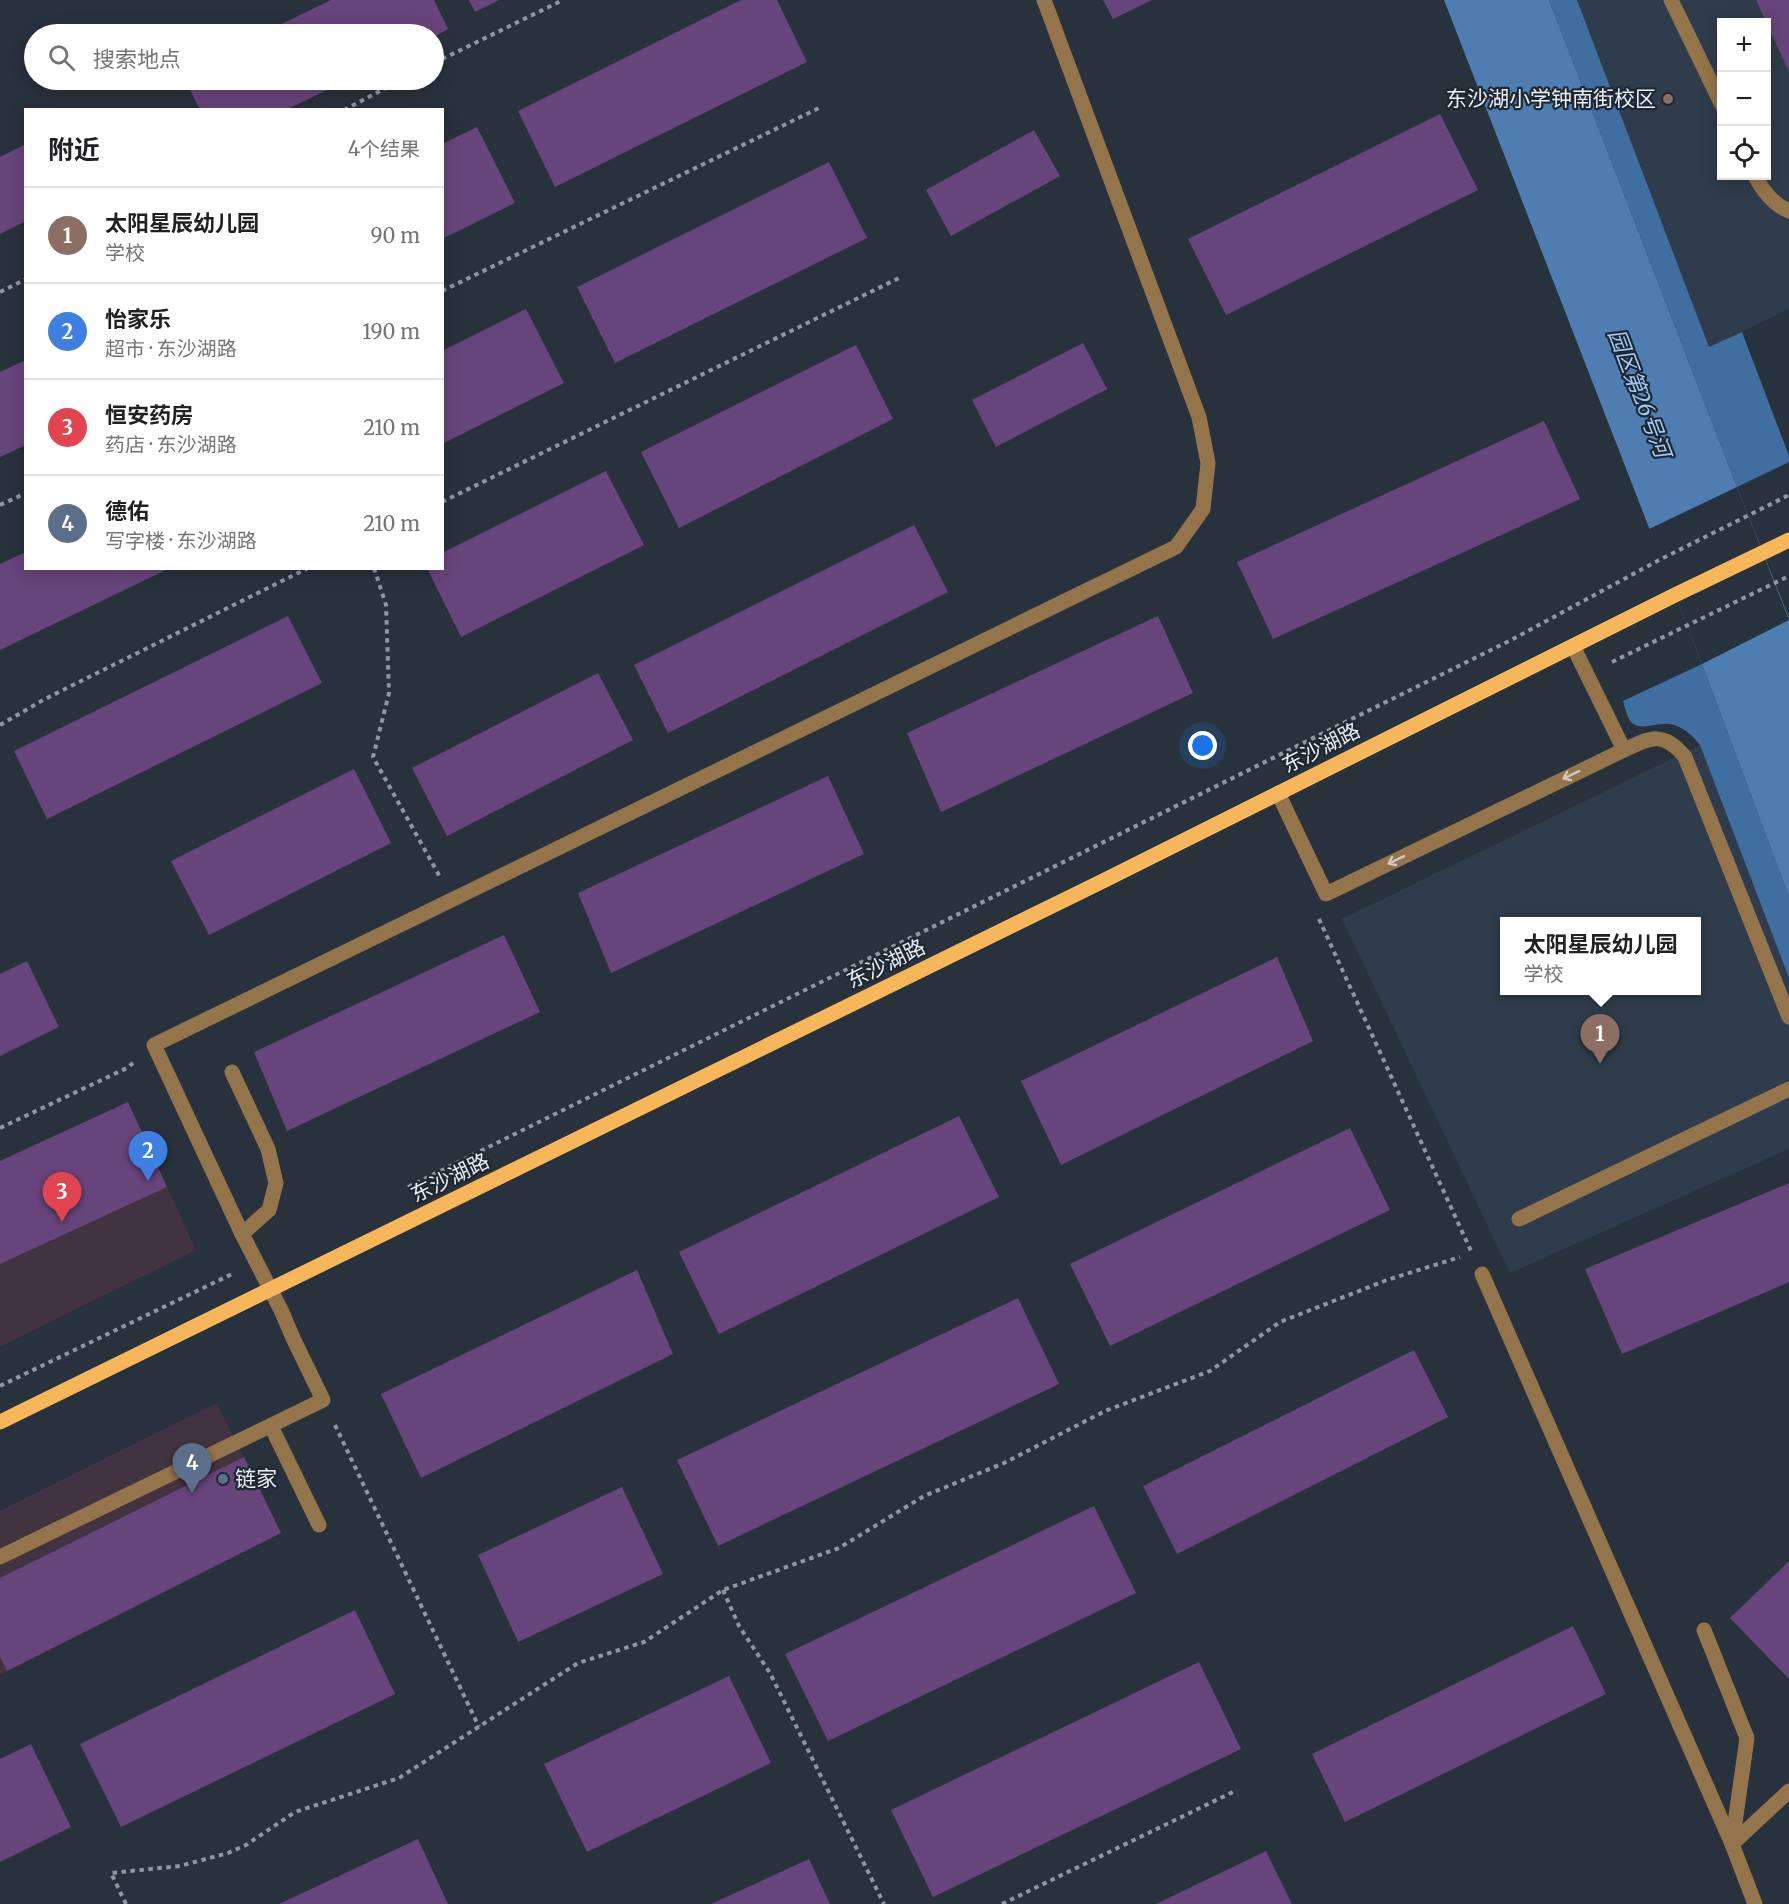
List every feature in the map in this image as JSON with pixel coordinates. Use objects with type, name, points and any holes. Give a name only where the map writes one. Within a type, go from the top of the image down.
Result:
[{"type":"main road","name":"东沙湖路","points":[[0,1422],[1789,540]]},
{"type":"street","points":[[0,1557],[323,1400],[154,1045],[1176,547],[1203,509],[1208,463],[1199,417],[1044,0]]},
{"type":"street","points":[[1671,0],[1717,95]]},
{"type":"street","points":[[1757,180],[1780,208],[1789,211]]},
{"type":"street","points":[[1573,646],[1624,750]]},
{"type":"street","points":[[1278,793],[1326,894],[1642,741],[1660,739],[1673,743],[1684,757],[1789,1017]]},
{"type":"street","points":[[232,1072],[268,1149],[276,1183],[269,1210],[242,1234]]},
{"type":"street","points":[[1519,1219],[1789,1089]]},
{"type":"street","points":[[1482,1274],[1732,1845],[1755,1904]]},
{"type":"street","points":[[270,1426],[319,1525]]},
{"type":"street","points":[[1704,1630],[1747,1738],[1732,1845]]},
{"type":"street","points":[[1732,1845],[1789,1791]]},
{"type":"path","points":[[444,58],[563,0]]},
{"type":"path","points":[[348,108],[382,90]]},
{"type":"path","points":[[444,290],[819,108]]},
{"type":"path","points":[[444,501],[899,279]]},
{"type":"path","points":[[0,292],[24,280]]},
{"type":"path","points":[[0,505],[24,494]]},
{"type":"path","points":[[407,1188],[1513,639],[1661,559],[1789,495]]},
{"type":"path","points":[[0,725],[43,700],[304,570]]},
{"type":"path","points":[[375,570],[386,605],[388,693],[374,757],[452,900]]},
{"type":"path","points":[[1687,625],[1789,576]]},
{"type":"path","points":[[1318,918],[1482,1274]]},
{"type":"path","points":[[0,1128],[127,1068],[154,1045]]},
{"type":"path","points":[[126,1904],[111,1873],[180,1866],[228,1853],[246,1845],[295,1812],[399,1778],[578,1663],[644,1642],[723,1590],[839,1548],[924,1496],[1004,1463],[1105,1411],[1210,1371],[1280,1322],[1387,1280],[1472,1253]]},
{"type":"path","points":[[0,1386],[257,1262]]},
{"type":"path","points":[[323,1400],[479,1726]]},
{"type":"path","points":[[723,1590],[739,1626],[770,1673],[884,1904]]},
{"type":"path","points":[[1002,1904],[1237,1790]]},
{"type":"shaded area","points":[[1549,0],[1577,0],[1709,347],[1742,332],[1789,456],[1789,462],[1737,487]]},
{"type":"shaded area","name":"东沙湖小学钟南街校区","points":[[1577,0],[1789,0],[1789,309],[1709,348]]},
{"type":"shaded area","points":[[1702,664],[1789,897],[1789,978],[1700,745],[1687,732],[1674,725],[1640,726],[1632,723],[1627,716],[1623,701]]},
{"type":"shaded area","points":[[1700,745],[1789,978],[1789,1149],[1510,1273],[1342,919]]},
{"type":"shaded area","points":[[128,1102],[196,1250],[0,1347],[0,1161]]},
{"type":"shaded area","points":[[217,1403],[281,1533],[0,1675],[0,1511]]},
{"type":"water","name":"园区第26号河","points":[[1444,0],[1549,0],[1789,618],[1789,897],[1702,664]]},
{"type":"pier","points":[[1737,487],[1789,620],[1702,664],[1649,529]]},
{"type":"building","points":[[331,0],[434,0],[448,29],[444,31],[444,24],[282,24]]},
{"type":"building","points":[[469,0],[499,0],[475,12]]},
{"type":"building","points":[[741,0],[777,0],[807,62],[555,187],[518,111]]},
{"type":"building","points":[[1103,0],[1152,0],[1113,19]]},
{"type":"building","points":[[1756,0],[1789,0],[1789,72],[1771,33],[1771,18],[1764,18]]},
{"type":"building","points":[[190,90],[327,90],[290,108],[199,108]]},
{"type":"building","points":[[1440,114],[1478,190],[1226,315],[1188,239]]},
{"type":"building","points":[[477,127],[515,203],[444,238],[444,143]]},
{"type":"building","points":[[1034,130],[1060,176],[951,236],[926,190]]},
{"type":"building","points":[[24,145],[24,222],[0,234],[0,157]]},
{"type":"building","points":[[829,162],[867,238],[615,363],[577,287]]},
{"type":"building","points":[[526,309],[564,383],[444,443],[444,350]]},
{"type":"building","points":[[1083,343],[1107,389],[996,447],[972,400]]},
{"type":"building","points":[[856,345],[893,419],[679,528],[641,452]]},
{"type":"building","points":[[24,361],[24,446],[0,457],[0,372]]},
{"type":"building","points":[[1544,421],[1580,499],[1273,639],[1237,562]]},
{"type":"building","points":[[606,471],[644,545],[461,637],[428,570],[444,570],[444,552]]},
{"type":"building","points":[[914,525],[948,592],[668,733],[634,665]]},
{"type":"building","points":[[24,553],[24,570],[166,570],[0,650],[0,564]]},
{"type":"building","points":[[288,616],[322,683],[47,819],[14,751]]},
{"type":"building","points":[[1158,616],[1193,693],[941,812],[907,733]]},
{"type":"building","points":[[598,673],[633,740],[447,836],[412,768]]},
{"type":"building","points":[[354,769],[391,843],[209,935],[171,861]]},
{"type":"building","points":[[828,776],[864,854],[611,973],[578,893]]},
{"type":"building","points":[[504,935],[540,1012],[287,1131],[254,1052]]},
{"type":"building","points":[[1277,957],[1313,1041],[1061,1165],[1021,1081]]},
{"type":"building","points":[[27,961],[59,1027],[0,1056],[0,974]]},
{"type":"building","points":[[128,1102],[167,1187],[0,1264],[0,1161]]},
{"type":"building","points":[[959,1116],[999,1197],[719,1334],[679,1252]]},
{"type":"building","points":[[1350,1128],[1390,1210],[1110,1346],[1070,1264]]},
{"type":"building","points":[[1789,1183],[1789,1282],[1622,1354],[1585,1269]]},
{"type":"building","points":[[637,1270],[673,1354],[421,1478],[381,1394]]},
{"type":"building","points":[[1018,1298],[1059,1384],[718,1546],[677,1460]]},
{"type":"building","points":[[1414,1350],[1448,1417],[1177,1554],[1143,1486]]},
{"type":"building","points":[[244,1457],[281,1533],[7,1671],[0,1657],[0,1578]]},
{"type":"building","points":[[622,1487],[663,1574],[518,1642],[478,1555]]},
{"type":"building","points":[[1094,1506],[1136,1593],[828,1741],[785,1654]]},
{"type":"building","points":[[1789,1561],[1789,1679],[1730,1618]]},
{"type":"building","points":[[355,1610],[395,1694],[121,1827],[80,1744]]},
{"type":"building","points":[[1573,1626],[1606,1694],[1345,1822],[1312,1754]]},
{"type":"building","points":[[1199,1662],[1241,1749],[933,1897],[891,1810]]},
{"type":"building","points":[[729,1676],[771,1763],[587,1852],[544,1764]]},
{"type":"building","points":[[31,1744],[71,1827],[0,1862],[0,1759]]},
{"type":"building","points":[[418,1839],[448,1904],[279,1904]]},
{"type":"building","points":[[1266,1851],[1292,1904],[1156,1904]]},
{"type":"building","points":[[809,1859],[830,1904],[711,1904]]},
{"type":"place","name":"东沙湖小学钟南街校区","points":[[1668,99]]},
{"type":"place","name":"太阳星辰幼儿园","points":[[1600,1064]]},
{"type":"place","name":"怡家乐","points":[[148,1181]]},
{"type":"place","name":"恒安药房","points":[[62,1222]]},
{"type":"place","name":"链家","points":[[223,1479]]},
{"type":"place","name":"德佑","points":[[192,1493]]}]
